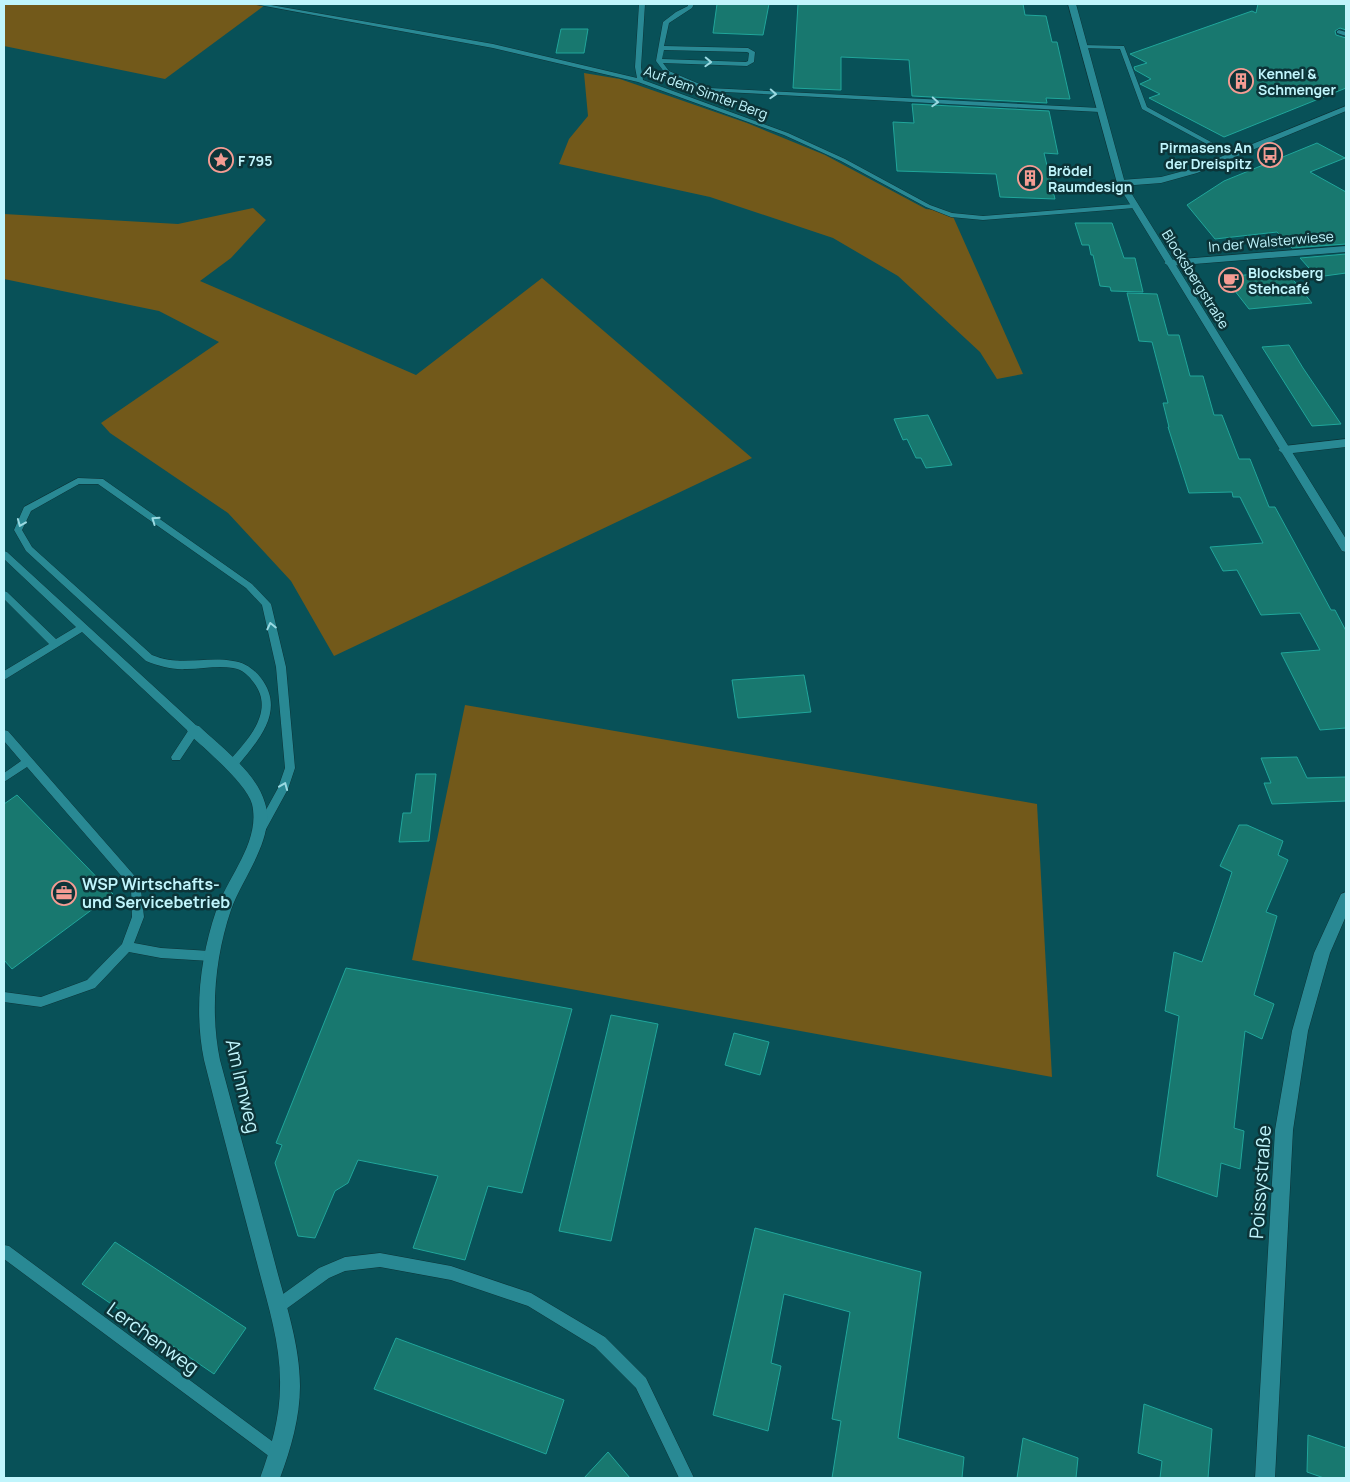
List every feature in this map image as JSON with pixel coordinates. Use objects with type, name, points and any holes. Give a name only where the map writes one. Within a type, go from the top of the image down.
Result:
[{"type":"street","name":"Blocksbergstraße","points":[[1072,4],[1121,183],[1168,263],[1346,548]]},
{"type":"street","points":[[1121,183],[1146,182],[1194,171],[1345,110]]},
{"type":"street","name":"In der Walsterwiese","points":[[1168,263],[1346,249]]},
{"type":"street","points":[[1284,450],[1346,443]]},
{"type":"street","name":"Am Innweg","points":[[194,730],[231,766],[251,789],[259,803],[260,828],[225,907],[210,956],[206,996],[210,1045],[277,1307],[288,1361],[290,1386],[279,1455],[270,1478]]},
{"type":"street","name":"Poissystraße","points":[[1265,1478],[1284,1130],[1300,1030],[1322,953],[1346,898]]},
{"type":"lane","name":"Auf dem Simter Berg","points":[[257,4],[493,46],[640,81],[786,134],[844,160],[928,206],[951,215],[974,218],[1000,218],[1134,206]]},
{"type":"lane","points":[[640,81],[638,66],[642,4]]},
{"type":"lane","points":[[691,4],[690,7],[678,12],[666,22],[660,60],[666,72],[708,90],[1100,110]]},
{"type":"lane","points":[[1339,32],[1346,34]]},
{"type":"lane","points":[[1083,46],[1122,47],[1144,108],[1230,155]]},
{"type":"lane","points":[[660,60],[747,64],[751,62],[752,52],[748,50],[662,48]]},
{"type":"lane","points":[[231,766],[256,736],[265,721],[266,699],[261,683],[247,670],[234,664],[170,665],[149,658],[29,550],[18,530],[27,509],[78,481],[100,480],[249,586],[266,604],[281,667],[290,768],[283,789],[260,828]]},
{"type":"lane","points":[[4,554],[194,730],[176,757]]},
{"type":"lane","points":[[4,594],[55,644]]},
{"type":"lane","points":[[4,676],[83,627]]},
{"type":"lane","points":[[4,734],[136,885],[138,917],[127,947],[91,984],[41,1002],[4,997]]},
{"type":"lane","points":[[4,778],[27,762]]},
{"type":"lane","points":[[127,947],[161,953],[210,956]]},
{"type":"lane","name":"Lerchenweg","points":[[4,1251],[279,1455]]},
{"type":"lane","points":[[277,1307],[324,1273],[345,1264],[380,1260],[451,1274],[531,1300],[600,1342],[641,1383],[687,1478]]},
{"type":"shaded area","points":[[4,4],[265,5],[165,79],[4,46]]},
{"type":"shaded area","points":[[584,73],[620,79],[747,123],[825,155],[926,209],[951,212],[1023,374],[997,379],[980,352],[898,276],[833,238],[710,197],[559,164],[569,139],[588,116]]},
{"type":"shaded area","points":[[253,208],[266,220],[231,258],[200,281],[416,375],[542,278],[752,458],[334,656],[291,581],[228,513],[110,433],[101,423],[219,342],[159,311],[4,279],[4,214],[178,224]]},
{"type":"shaded area","points":[[465,705],[1037,804],[1052,1077],[412,960]]},
{"type":"building","points":[[717,4],[769,4],[763,35],[713,33]]},
{"type":"building","points":[[798,4],[1023,4],[1025,15],[1046,16],[1052,42],[1057,42],[1070,99],[1046,98],[1047,103],[912,96],[909,60],[841,57],[841,90],[793,88]]},
{"type":"building","name":"Kennel & Schmenger","points":[[1258,4],[1346,4],[1346,30],[1340,28],[1335,31],[1336,35],[1346,38],[1346,88],[1224,137],[1149,98],[1160,94],[1140,84],[1151,79],[1135,70],[1134,67],[1147,63],[1130,54],[1252,11],[1256,13]]},
{"type":"building","points":[[561,29],[588,29],[584,53],[556,53]]},
{"type":"building","points":[[912,104],[1049,111],[1058,154],[1044,153],[1055,199],[1000,197],[996,174],[897,171],[893,122],[914,123]]},
{"type":"building","points":[[1317,143],[1345,158],[1310,172],[1346,192],[1346,244],[1292,248],[1277,232],[1215,239],[1187,205],[1224,181]]},
{"type":"building","points":[[1075,223],[1112,223],[1124,258],[1135,258],[1143,292],[1111,291],[1110,287],[1100,286],[1093,255],[1091,255],[1089,245],[1082,245]]},
{"type":"building","points":[[1346,254],[1346,273],[1317,277],[1300,258]]},
{"type":"building","points":[[1286,271],[1312,303],[1249,309],[1224,277]]},
{"type":"building","points":[[1127,293],[1157,294],[1168,335],[1179,335],[1190,376],[1203,376],[1214,415],[1222,415],[1239,459],[1250,459],[1269,507],[1275,507],[1331,610],[1335,610],[1346,631],[1346,728],[1320,730],[1281,653],[1320,650],[1300,613],[1261,615],[1237,570],[1223,571],[1210,547],[1263,543],[1240,497],[1233,497],[1232,492],[1189,493],[1168,427],[1163,403],[1168,403],[1152,342],[1139,341]]},
{"type":"building","points":[[1289,345],[1341,424],[1312,426],[1262,347]]},
{"type":"building","points":[[928,415],[952,465],[926,468],[921,458],[916,458],[907,439],[903,440],[894,419]]},
{"type":"building","points":[[804,675],[811,712],[738,718],[732,680]]},
{"type":"building","points":[[1297,757],[1307,778],[1346,777],[1346,801],[1272,804],[1264,783],[1271,783],[1261,758]]},
{"type":"building","points":[[416,774],[436,774],[429,841],[399,842],[403,813],[411,813]]},
{"type":"building","points":[[17,795],[113,894],[12,969],[4,960],[4,804]]},
{"type":"building","points":[[1239,825],[1247,825],[1283,841],[1278,855],[1288,860],[1266,912],[1277,916],[1254,995],[1274,1004],[1262,1039],[1245,1031],[1234,1128],[1244,1131],[1240,1169],[1221,1163],[1217,1197],[1157,1176],[1179,1016],[1165,1011],[1174,952],[1202,962],[1232,872],[1220,866]]},
{"type":"building","points":[[346,968],[572,1009],[522,1193],[488,1186],[465,1260],[413,1248],[438,1176],[358,1160],[348,1183],[335,1191],[315,1238],[298,1236],[275,1163],[282,1145],[276,1143]]},
{"type":"building","points":[[611,1015],[658,1024],[611,1241],[559,1231]]},
{"type":"building","points":[[734,1033],[769,1042],[760,1075],[725,1065]]},
{"type":"building","points":[[755,1228],[921,1272],[898,1438],[964,1457],[962,1478],[832,1478],[841,1421],[832,1419],[850,1312],[784,1294],[771,1363],[781,1366],[768,1431],[713,1415]]},
{"type":"building","points":[[115,1242],[246,1328],[214,1374],[82,1284]]},
{"type":"building","points":[[396,1338],[564,1400],[546,1454],[374,1389]]},
{"type":"building","points":[[1144,1404],[1212,1429],[1208,1478],[1160,1478],[1162,1461],[1138,1453]]},
{"type":"building","points":[[1308,1435],[1346,1448],[1346,1478],[1324,1478],[1307,1472]]},
{"type":"building","points":[[1023,1438],[1078,1458],[1076,1478],[1017,1478]]},
{"type":"building","points":[[608,1452],[630,1478],[584,1478]]},
{"type":"place","name":"Kennel & Schmenger","points":[[1241,81]]},
{"type":"place","name":"Pirmasens An der Dreispitz","points":[[1270,155]]},
{"type":"place","name":"F 795","points":[[221,160]]},
{"type":"place","name":"Brödel Raumdesign","points":[[1030,178]]},
{"type":"place","name":"Blocksberg Stehcafé","points":[[1231,280]]},
{"type":"place","name":"WSP Wirtschafts- und Servicebetrieb","points":[[64,893]]}]
